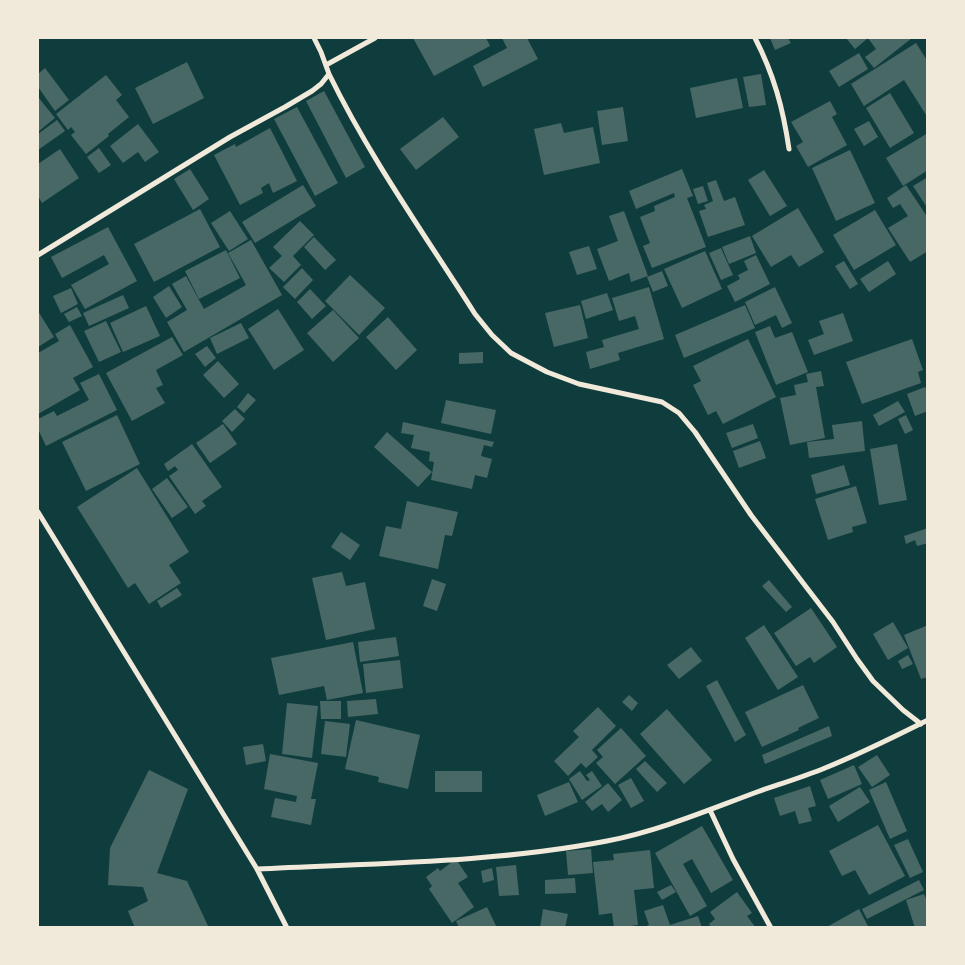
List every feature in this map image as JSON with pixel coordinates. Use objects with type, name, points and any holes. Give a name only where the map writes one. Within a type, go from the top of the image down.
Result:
[{"type":"street","points":[[314,38],[346,110],[374,157],[475,314],[492,335],[511,353],[547,372],[579,384],[662,402],[678,413],[695,432],[751,515],[833,622],[873,680],[903,710],[921,724]]},
{"type":"street","points":[[326,65],[375,38]]},
{"type":"street","points":[[755,38],[779,96],[789,149]]},
{"type":"street","points":[[38,255],[230,136],[312,90],[321,84],[329,74]]},
{"type":"street","points":[[38,512],[257,869],[287,928]]},
{"type":"street","points":[[257,869],[396,863],[515,855],[607,841],[640,833],[710,810],[827,767],[885,742],[928,720]]},
{"type":"street","points":[[710,810],[733,859],[771,928]]},
{"type":"building","points":[[413,38],[486,38],[490,46],[434,76]]},
{"type":"building","points":[[502,38],[527,38],[538,59],[483,87],[473,66],[507,48]]},
{"type":"building","points":[[770,38],[788,38],[791,43],[775,50]]},
{"type":"building","points":[[846,38],[868,38],[855,49]]},
{"type":"building","points":[[868,38],[912,38],[874,68],[865,57],[876,49]]},
{"type":"building","points":[[916,43],[928,62],[928,118],[904,80],[864,106],[851,84]]},
{"type":"building","points":[[859,53],[868,69],[839,87],[829,71]]},
{"type":"building","points":[[187,62],[204,98],[153,124],[135,88]]},
{"type":"building","points":[[45,68],[69,100],[55,111],[38,87],[38,74]]},
{"type":"building","points":[[761,74],[766,105],[749,107],[743,77]]},
{"type":"building","points":[[106,75],[122,95],[116,100],[129,117],[86,154],[71,135],[75,132],[71,127],[68,130],[56,114]]},
{"type":"building","points":[[737,78],[743,108],[696,118],[690,88]]},
{"type":"building","points":[[324,91],[365,167],[346,178],[306,101]]},
{"type":"building","points":[[890,93],[914,133],[890,148],[866,108]]},
{"type":"building","points":[[38,97],[55,118],[39,131],[38,129]]},
{"type":"building","points":[[830,101],[837,114],[832,117],[847,145],[808,167],[796,146],[803,142],[791,122]]},
{"type":"building","points":[[297,107],[338,183],[315,196],[274,119]]},
{"type":"building","points":[[623,107],[628,141],[602,145],[597,111]]},
{"type":"building","points":[[443,117],[459,137],[416,170],[400,149]]},
{"type":"building","points":[[57,120],[65,131],[38,150],[38,134]]},
{"type":"building","points":[[869,121],[878,137],[864,146],[854,129]]},
{"type":"building","points":[[561,123],[564,133],[593,127],[600,163],[544,175],[534,129]]},
{"type":"building","points":[[138,124],[159,152],[145,162],[138,152],[123,163],[110,146]]},
{"type":"building","points":[[270,128],[297,181],[273,193],[269,183],[261,188],[263,193],[240,205],[214,155],[235,144],[236,147]]},
{"type":"building","points":[[928,133],[928,170],[903,186],[886,158]]},
{"type":"building","points":[[99,148],[111,165],[99,173],[87,157]]},
{"type":"building","points":[[60,149],[79,178],[42,203],[38,196],[38,164]]},
{"type":"building","points":[[850,150],[875,203],[836,221],[812,168]]},
{"type":"building","points":[[190,169],[209,199],[193,210],[174,179]]},
{"type":"building","points":[[682,169],[693,196],[687,198],[706,247],[652,268],[643,246],[650,243],[640,217],[655,211],[654,206],[675,197],[674,193],[636,209],[629,191]]},
{"type":"building","points":[[764,170],[787,206],[770,216],[748,180]]},
{"type":"building","points":[[928,177],[928,209],[913,186]]},
{"type":"building","points":[[716,180],[724,201],[735,197],[745,225],[708,237],[699,211],[706,209],[704,205],[713,201],[707,183]]},
{"type":"building","points":[[303,185],[316,206],[255,243],[242,222]]},
{"type":"building","points":[[906,185],[928,218],[928,251],[910,262],[888,228],[908,216],[900,204],[893,208],[887,198]]},
{"type":"building","points":[[703,186],[708,201],[698,204],[693,189]]},
{"type":"building","points":[[798,208],[824,252],[799,267],[791,255],[771,267],[752,236]]},
{"type":"building","points":[[200,209],[220,247],[154,282],[134,244]]},
{"type":"building","points":[[875,210],[896,245],[854,270],[833,235]]},
{"type":"building","points":[[230,211],[248,239],[229,251],[211,223]]},
{"type":"building","points":[[624,211],[648,276],[631,282],[629,273],[609,281],[597,249],[618,241],[609,216]]},
{"type":"building","points":[[300,221],[314,235],[293,256],[301,265],[284,282],[269,268],[282,256],[273,247]]},
{"type":"building","points":[[108,227],[137,281],[85,309],[71,285],[109,264],[104,255],[62,278],[51,257]]},
{"type":"building","points":[[750,236],[756,253],[729,264],[722,247]]},
{"type":"building","points":[[314,237],[336,260],[325,270],[304,247]]},
{"type":"building","points":[[251,240],[282,295],[184,352],[167,322],[187,310],[172,284],[186,276],[204,309],[246,285],[228,253]]},
{"type":"building","points":[[589,246],[597,269],[577,275],[569,252]]},
{"type":"building","points":[[721,248],[733,275],[721,280],[709,253]]},
{"type":"building","points":[[226,250],[240,278],[199,299],[185,271]]},
{"type":"building","points":[[705,251],[722,289],[682,308],[664,269]]},
{"type":"building","points":[[756,255],[770,284],[735,302],[727,286],[740,279],[738,275],[748,270],[744,261]]},
{"type":"building","points":[[844,261],[858,284],[850,289],[835,266]]},
{"type":"building","points":[[888,261],[896,274],[869,292],[860,279]]},
{"type":"building","points":[[302,268],[313,280],[295,299],[283,287]]},
{"type":"building","points":[[662,271],[668,286],[653,292],[647,277]]},
{"type":"building","points":[[350,275],[385,308],[359,335],[325,301]]},
{"type":"building","points":[[169,286],[182,307],[166,318],[153,297]]},
{"type":"building","points":[[649,287],[664,339],[618,353],[620,360],[590,369],[586,352],[604,347],[602,340],[639,329],[635,316],[619,321],[612,298]]},
{"type":"building","points":[[775,287],[792,323],[782,328],[776,315],[755,325],[745,302]]},
{"type":"building","points":[[71,288],[78,304],[61,313],[53,296]]},
{"type":"building","points":[[310,289],[326,306],[312,319],[297,302]]},
{"type":"building","points":[[607,293],[613,310],[586,319],[581,301]]},
{"type":"building","points":[[123,295],[129,308],[89,326],[83,313]]},
{"type":"building","points":[[580,305],[588,338],[554,347],[545,313]]},
{"type":"building","points":[[745,305],[755,328],[684,358],[675,335]]},
{"type":"building","points":[[146,306],[160,336],[123,352],[110,323]]},
{"type":"building","points":[[77,307],[82,316],[69,322],[64,314]]},
{"type":"building","points":[[278,309],[304,350],[274,370],[248,329]]},
{"type":"building","points":[[333,310],[359,338],[333,362],[307,333]]},
{"type":"building","points":[[38,311],[54,337],[38,347]]},
{"type":"building","points":[[843,313],[853,341],[814,355],[808,340],[824,334],[819,321]]},
{"type":"building","points":[[388,317],[417,350],[396,370],[366,337]]},
{"type":"building","points":[[106,321],[121,352],[99,362],[84,331]]},
{"type":"building","points":[[241,323],[249,338],[217,354],[210,338]]},
{"type":"building","points":[[70,325],[93,367],[73,378],[80,390],[38,414],[38,353],[59,341],[55,334]]},
{"type":"building","points":[[770,326],[775,338],[792,332],[808,372],[776,385],[755,332]]},
{"type":"building","points":[[172,337],[183,355],[156,370],[163,385],[156,388],[165,403],[132,421],[106,373]]},
{"type":"building","points":[[748,339],[776,397],[723,424],[716,411],[708,415],[693,385],[701,381],[693,366]]},
{"type":"building","points":[[912,339],[923,370],[918,372],[921,383],[862,404],[846,362]]},
{"type":"building","points":[[207,346],[216,358],[205,367],[195,354]]},
{"type":"building","points":[[483,352],[483,363],[459,364],[459,353]]},
{"type":"building","points":[[218,361],[239,384],[224,398],[203,375]]},
{"type":"building","points":[[821,371],[824,386],[816,387],[825,438],[790,445],[780,398],[796,395],[794,385],[808,382],[806,374]]},
{"type":"building","points":[[99,374],[117,410],[46,446],[38,429],[38,419],[54,411],[57,416],[89,400],[80,383]]},
{"type":"building","points":[[925,387],[928,393],[928,411],[915,416],[907,394]]},
{"type":"building","points":[[248,393],[256,400],[244,413],[237,407]]},
{"type":"building","points":[[446,400],[496,410],[491,434],[441,423]]},
{"type":"building","points":[[898,401],[905,412],[879,426],[873,415]]},
{"type":"building","points":[[235,409],[245,419],[232,432],[222,421]]},
{"type":"building","points":[[117,415],[140,464],[86,491],[62,442]]},
{"type":"building","points":[[906,415],[913,430],[905,434],[898,419]]},
{"type":"building","points":[[862,421],[865,451],[809,458],[807,442],[834,439],[832,425]]},
{"type":"building","points":[[403,422],[494,442],[492,447],[484,445],[481,456],[492,459],[487,478],[475,475],[472,489],[431,480],[434,462],[429,461],[430,452],[411,448],[414,435],[401,433]]},
{"type":"building","points":[[223,424],[237,444],[210,463],[196,443]]},
{"type":"building","points":[[753,424],[758,438],[732,448],[726,433]]},
{"type":"building","points":[[387,432],[432,472],[418,487],[374,447]]},
{"type":"building","points":[[760,441],[766,458],[739,468],[733,451]]},
{"type":"building","points":[[192,444],[222,487],[202,501],[206,506],[195,514],[169,476],[178,470],[175,466],[168,471],[164,464]]},
{"type":"building","points":[[897,444],[907,500],[879,505],[870,449]]},
{"type":"building","points":[[844,465],[850,485],[816,494],[811,475]]},
{"type":"building","points":[[137,468],[189,552],[169,565],[181,583],[149,604],[135,583],[128,588],[77,507]]},
{"type":"building","points":[[167,478],[188,507],[172,518],[152,489]]},
{"type":"building","points":[[856,486],[867,523],[852,527],[853,532],[828,540],[815,499]]},
{"type":"building","points":[[407,501],[458,512],[452,536],[445,535],[438,569],[379,556],[386,526],[401,529]]},
{"type":"building","points":[[928,528],[928,543],[917,546],[915,540],[906,544],[904,536]]},
{"type":"building","points":[[341,532],[360,545],[350,560],[331,547]]},
{"type":"building","points":[[342,572],[346,586],[365,582],[375,629],[326,640],[312,578]]},
{"type":"building","points":[[432,579],[446,584],[437,611],[423,606]]},
{"type":"building","points":[[769,580],[792,607],[786,612],[762,586]]},
{"type":"building","points":[[177,588],[182,595],[161,608],[157,601]]},
{"type":"building","points":[[811,608],[837,647],[814,663],[810,657],[796,666],[774,633]]},
{"type":"building","points":[[893,622],[908,648],[888,660],[873,634]]},
{"type":"building","points":[[764,625],[798,677],[778,690],[745,638]]},
{"type":"building","points":[[928,625],[928,677],[921,679],[904,635]]},
{"type":"building","points":[[396,637],[399,656],[360,662],[358,642]]},
{"type":"building","points":[[353,642],[363,693],[327,700],[324,686],[279,695],[271,658]]},
{"type":"building","points":[[691,647],[702,661],[679,679],[667,665]]},
{"type":"building","points":[[908,655],[913,664],[902,669],[898,661]]},
{"type":"building","points":[[400,660],[403,688],[366,693],[363,664]]},
{"type":"building","points":[[717,680],[746,735],[735,742],[706,686]]},
{"type":"building","points":[[803,685],[819,718],[798,728],[799,730],[762,747],[745,712]]},
{"type":"building","points":[[629,695],[638,703],[632,711],[622,702]]},
{"type":"building","points":[[376,699],[378,714],[348,717],[347,701]]},
{"type":"building","points":[[320,701],[341,701],[341,719],[321,719]]},
{"type":"building","points":[[287,703],[318,706],[312,758],[282,754]]},
{"type":"building","points":[[598,707],[616,726],[592,750],[598,757],[586,768],[581,763],[568,776],[554,761],[579,737],[573,731]]},
{"type":"building","points":[[667,709],[712,760],[684,784],[640,734]]},
{"type":"building","points":[[356,720],[420,735],[408,789],[378,782],[379,777],[345,769]]},
{"type":"building","points":[[325,721],[350,724],[346,757],[321,754]]},
{"type":"building","points":[[829,726],[832,736],[765,764],[762,755]]},
{"type":"building","points":[[621,728],[646,756],[615,784],[596,763],[603,757],[597,750]]},
{"type":"building","points":[[263,744],[266,761],[246,765],[243,747]]},
{"type":"building","points":[[270,754],[318,763],[311,799],[316,799],[311,825],[271,817],[275,798],[296,802],[297,796],[264,789]]},
{"type":"building","points":[[877,755],[890,775],[872,787],[858,767]]},
{"type":"building","points":[[645,761],[667,783],[657,792],[636,769]]},
{"type":"building","points":[[854,765],[862,784],[828,799],[820,780]]},
{"type":"building","points":[[149,770],[188,789],[157,873],[187,881],[209,928],[135,928],[128,911],[148,901],[143,887],[108,885],[110,848]]},
{"type":"building","points":[[435,771],[482,771],[482,792],[435,792]]},
{"type":"building","points":[[580,771],[587,781],[590,780],[586,775],[592,771],[602,786],[582,800],[569,779]]},
{"type":"building","points":[[631,778],[644,801],[631,808],[618,785]]},
{"type":"building","points":[[569,782],[578,802],[545,816],[537,795]]},
{"type":"building","points":[[886,782],[907,831],[890,839],[869,790]]},
{"type":"building","points":[[608,783],[622,800],[608,812],[602,804],[592,811],[585,802]]},
{"type":"building","points":[[810,786],[816,806],[808,808],[812,821],[799,824],[795,811],[780,816],[774,798]]},
{"type":"building","points":[[860,787],[870,802],[838,822],[829,806]]},
{"type":"building","points":[[878,825],[905,876],[869,895],[855,870],[842,876],[829,851]]},
{"type":"building","points":[[702,826],[733,880],[711,893],[692,859],[683,864],[707,906],[690,916],[655,853]]},
{"type":"building","points":[[908,839],[923,872],[910,878],[894,845]]},
{"type":"building","points":[[591,849],[593,873],[568,875],[566,851]]},
{"type":"building","points":[[650,850],[654,888],[634,890],[638,925],[614,928],[612,913],[599,915],[593,862],[614,860],[613,854]]},
{"type":"building","points":[[456,859],[468,877],[458,883],[474,907],[452,923],[429,889],[432,886],[426,877],[438,868],[440,871]]},
{"type":"building","points":[[516,865],[519,895],[499,896],[496,867]]},
{"type":"building","points":[[492,868],[494,880],[483,883],[481,871]]},
{"type":"building","points":[[575,878],[576,893],[545,894],[545,880]]},
{"type":"building","points":[[919,880],[924,890],[867,919],[862,909]]},
{"type":"building","points":[[671,885],[676,892],[662,900],[657,892]]},
{"type":"building","points":[[737,892],[752,913],[747,916],[756,928],[711,928],[709,924],[715,919],[710,912]]},
{"type":"building","points":[[924,894],[928,903],[928,928],[915,928],[906,900]]},
{"type":"building","points":[[663,905],[670,925],[698,916],[702,928],[642,928],[649,925],[644,911]]},
{"type":"building","points":[[487,907],[497,928],[459,928],[456,921]]},
{"type":"building","points":[[543,909],[568,914],[565,928],[540,928]]},
{"type":"building","points":[[859,909],[869,928],[825,928]]}]
